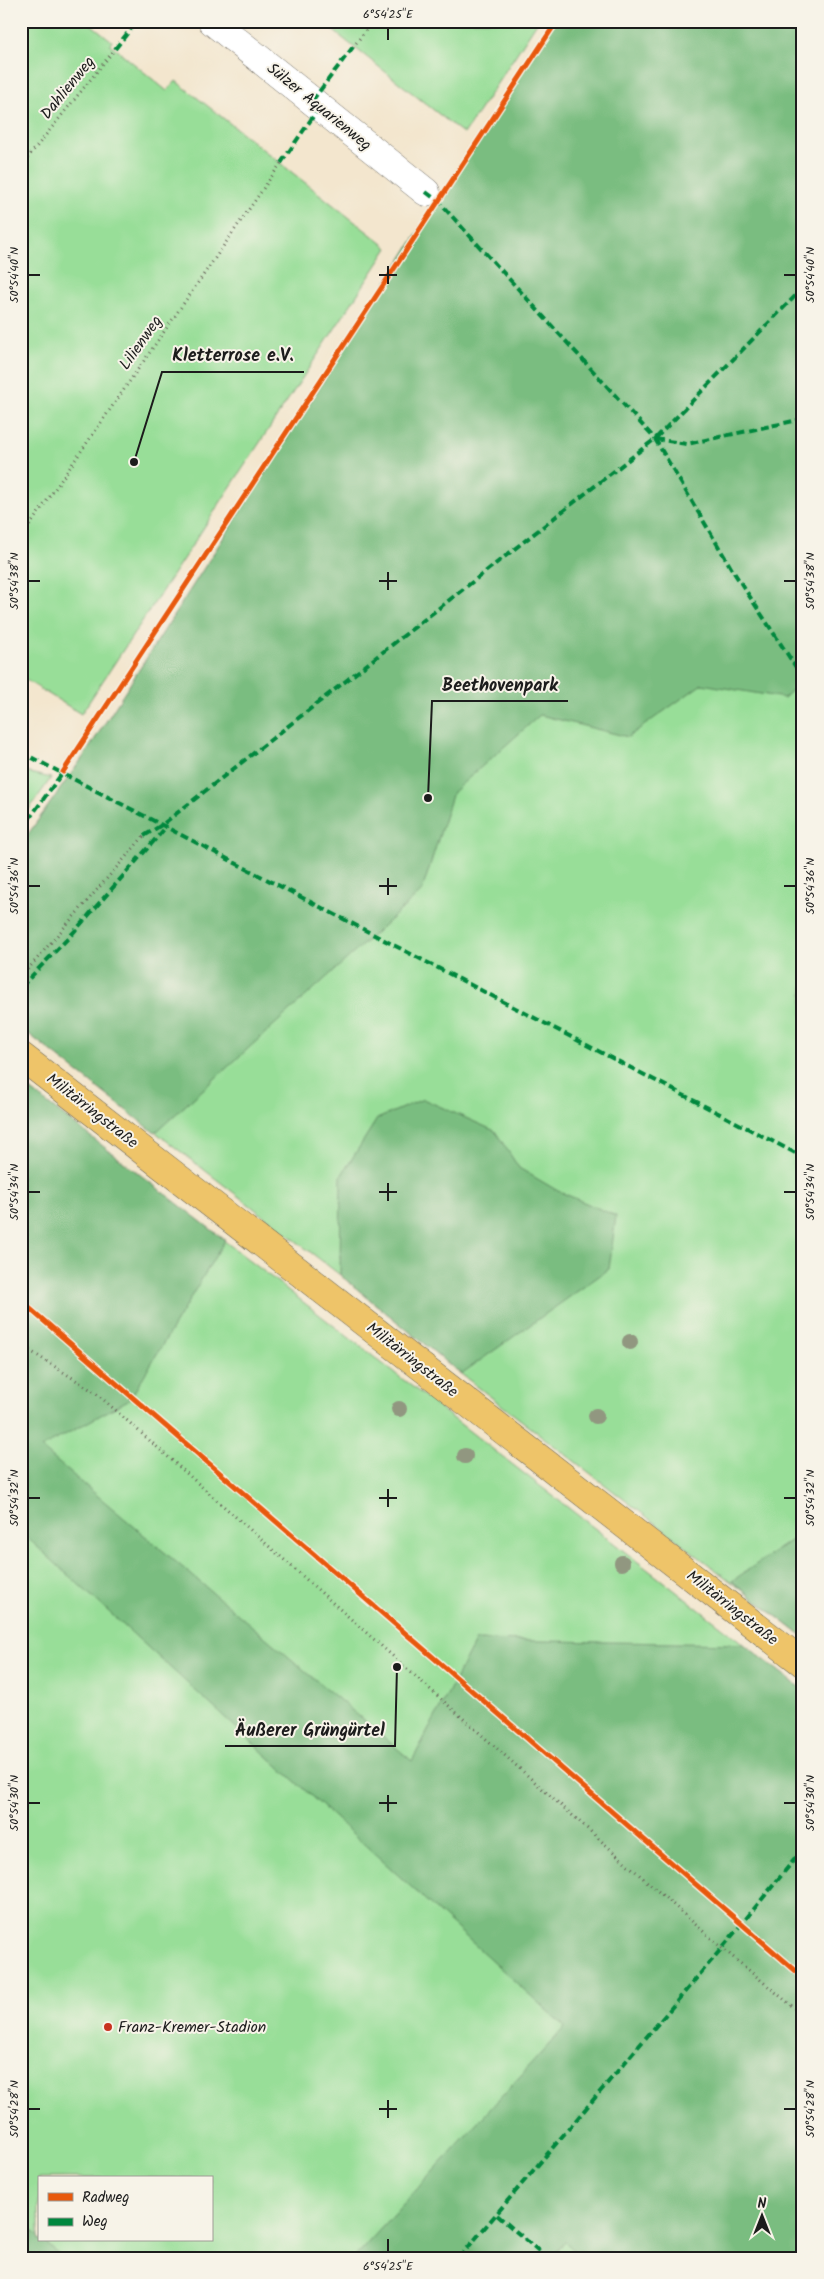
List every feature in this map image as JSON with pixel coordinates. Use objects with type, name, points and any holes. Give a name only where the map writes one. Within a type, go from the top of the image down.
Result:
[{"type":"main road","name":"Militärringstraße","points":[[21,1056],[803,1663]]},
{"type":"lane","name":"Sülzer Aquarienweg","points":[[212,21],[426,192]]},
{"type":"path","points":[[353,47],[373,21]]},
{"type":"path","points":[[21,977],[144,836]]},
{"type":"path","points":[[21,1345],[96,1393],[722,1948],[803,2015]]},
{"type":"green space","points":[[21,21],[87,21],[112,41],[110,44],[167,91],[176,81],[388,248],[81,714],[21,677]]},
{"type":"green space","points":[[321,21],[538,21],[464,134]]},
{"type":"green space","points":[[553,21],[803,21],[803,1637],[461,1374],[340,1275],[21,1028],[21,844],[86,753]]},
{"type":"green space","points":[[553,21],[803,21],[803,680],[784,698],[702,684],[628,737],[540,715],[453,792],[422,891],[155,1133],[21,1028],[21,844],[86,753]]},
{"type":"green space","points":[[21,771],[51,778],[21,821]]},
{"type":"green space","points":[[21,1083],[803,1690],[803,2258],[21,2258]]},
{"type":"green space","points":[[21,1083],[225,1240],[130,1399],[41,1448],[412,1761],[476,1640],[744,1644],[803,1690],[803,2258],[583,2258],[565,2242],[551,2258],[354,2258],[565,2027],[21,1532]]},
{"type":"green space","points":[[423,1099],[495,1131],[519,1168],[558,1191],[616,1216],[609,1269],[461,1374],[340,1275],[341,1176],[377,1119]]},
{"type":"green space","points":[[803,1532],[803,1637],[732,1581]]},
{"type":"green space","points":[[21,2220],[38,2235],[38,2242],[45,2242],[62,2258],[21,2258]]},
{"type":"marked path","points":[[115,49],[137,21]]},
{"type":"marked path","points":[[312,101],[353,47]]},
{"type":"marked path","points":[[281,163],[319,108]]},
{"type":"marked path","points":[[426,192],[438,201],[655,439],[733,571],[803,678]]},
{"type":"marked path","points":[[144,836],[163,824],[655,439],[803,288]]},
{"type":"marked path","points":[[655,439],[687,444],[803,419]]},
{"type":"marked path","points":[[21,752],[803,1157]]},
{"type":"marked path","points":[[21,830],[63,772]]},
{"type":"marked path","points":[[21,987],[73,933],[167,826]]},
{"type":"marked path","points":[[459,2258],[722,1948],[803,1849]]},
{"type":"marked path","points":[[497,2215],[547,2258]]},
{"type":"cycle path","points":[[63,772],[557,21]]},
{"type":"cycle path","points":[[21,1301],[803,1977]]},
{"type":"place","name":"Kletterrose e.V.","points":[[134,462]]},
{"type":"place","name":"Beethovenpark","points":[[428,798]]},
{"type":"place","name":"Äußerer Grüngürtel","points":[[397,1667]]},
{"type":"place","name":"Franz-Kremer-Stadion","points":[[108,2027]]}]
